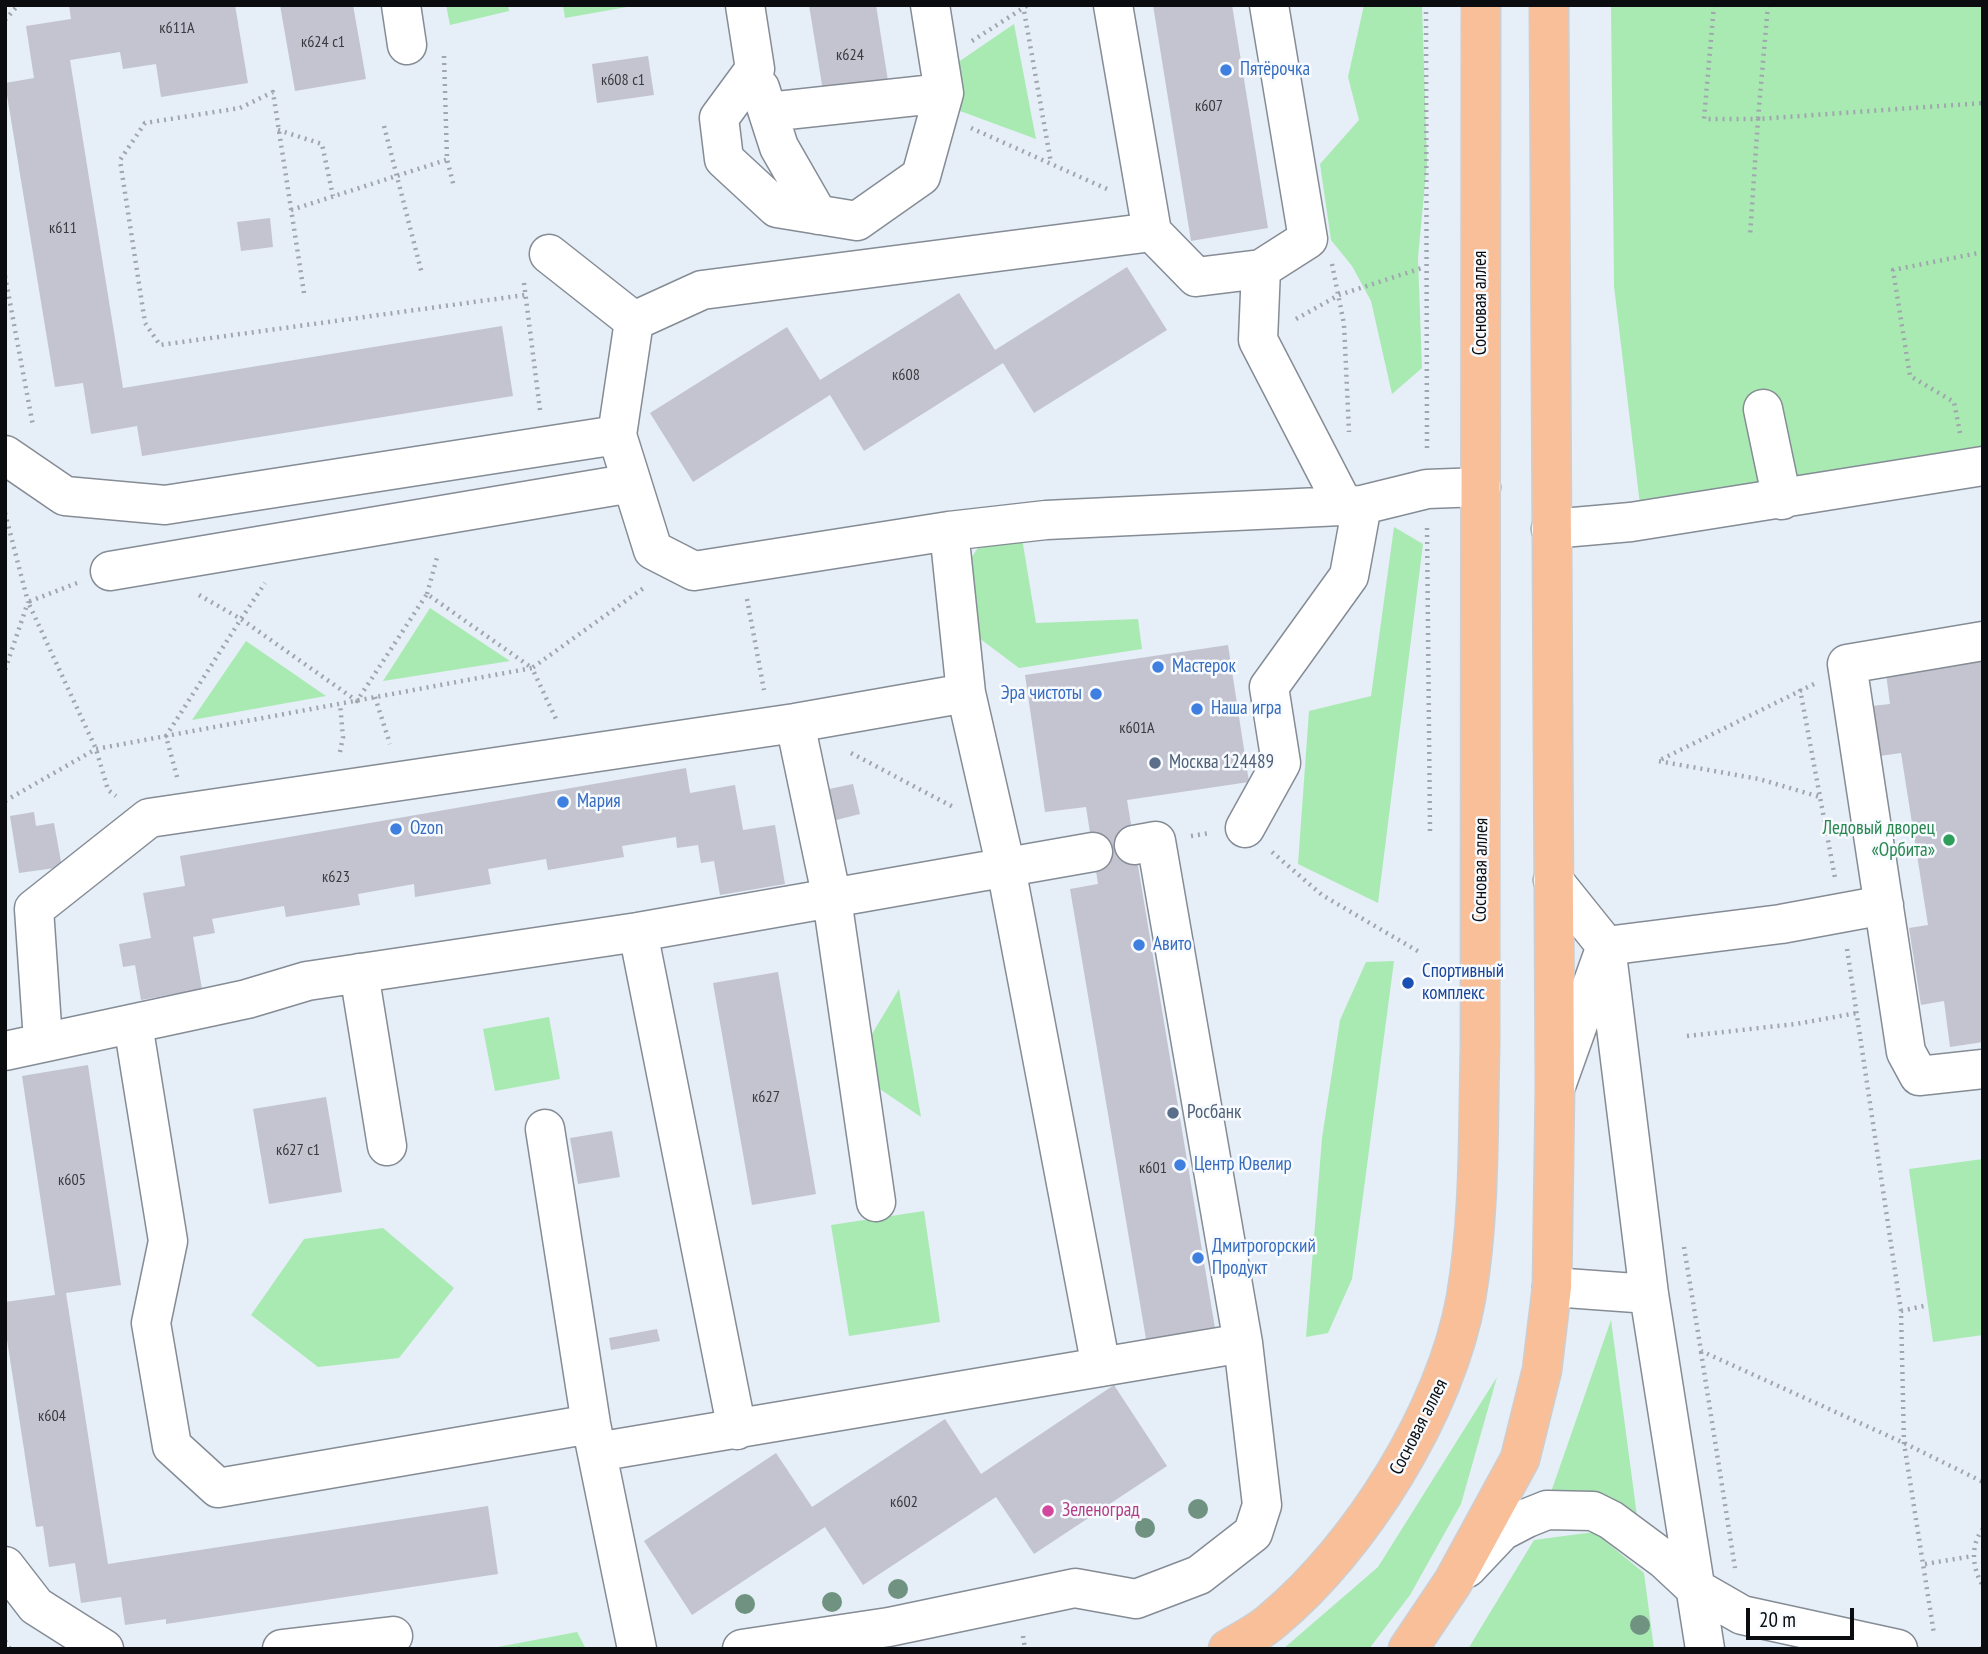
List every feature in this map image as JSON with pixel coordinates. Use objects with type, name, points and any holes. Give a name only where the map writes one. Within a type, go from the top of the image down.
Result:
[{"type":"main road","name":"Сосновая аллея","points":[[1228,1649],[1272,1621],[1338,1555],[1387,1488],[1449,1368],[1466,1297],[1477,1179],[1481,5]]},
{"type":"main road","points":[[1408,1649],[1454,1582],[1520,1459],[1542,1370],[1552,1287],[1555,1088],[1549,5]]},
{"type":"lane","points":[[401,5],[407,45]]},
{"type":"lane","points":[[745,5],[755,69],[779,146],[818,215]]},
{"type":"lane","points":[[755,69],[719,118],[724,159],[777,208],[857,221],[921,176],[940,89],[930,5]]},
{"type":"lane","points":[[1113,5],[1150,220],[1196,277],[1261,269],[1308,239],[1269,5]]},
{"type":"lane","points":[[768,112],[940,89]]},
{"type":"lane","points":[[634,321],[702,290],[1150,220]]},
{"type":"lane","points":[[549,254],[634,321]]},
{"type":"lane","points":[[1245,828],[1281,763],[1269,688],[1349,576],[1353,506],[1258,340],[1261,269]]},
{"type":"lane","points":[[634,321],[617,435],[653,550],[694,571],[949,531],[1046,520],[1353,506],[1427,489],[1481,488]]},
{"type":"lane","points":[[1763,409],[1782,500]]},
{"type":"lane","points":[[5,455],[65,496],[165,505],[617,435]]},
{"type":"lane","points":[[1551,529],[1631,522],[1782,500],[1975,467]]},
{"type":"lane","points":[[110,571],[632,483]]},
{"type":"lane","points":[[949,531],[966,693],[1006,868],[1101,1367]]},
{"type":"lane","points":[[1983,641],[1847,664],[1906,1052],[1919,1076],[1983,1069]]},
{"type":"lane","points":[[43,1041],[34,909],[149,818],[782,725],[966,693]]},
{"type":"lane","points":[[782,725],[832,898],[876,1202]]},
{"type":"lane","points":[[742,1649],[889,1627],[1075,1588],[1136,1599],[1199,1575],[1254,1533],[1262,1505],[1243,1343],[1145,843]]},
{"type":"lane","points":[[5,1051],[247,999],[307,981],[638,932],[1093,852]]},
{"type":"lane","points":[[1553,880],[1606,946],[1649,1294],[1705,1649]]},
{"type":"lane","points":[[1606,946],[1842,914],[1884,905]]},
{"type":"lane","points":[[638,932],[737,1430]]},
{"type":"lane","points":[[1555,1088],[1606,946]]},
{"type":"lane","points":[[359,973],[387,1146]]},
{"type":"lane","points":[[133,1024],[168,1241],[151,1323],[172,1446],[218,1488],[594,1438],[737,1430],[1243,1343]]},
{"type":"lane","points":[[545,1129],[594,1438],[637,1649]]},
{"type":"lane","points":[[1552,1287],[1649,1294]]},
{"type":"lane","points":[[1454,1582],[1502,1531],[1548,1510],[1594,1511],[1611,1520],[1665,1560],[1695,1588],[1742,1615],[1898,1649]]},
{"type":"lane","points":[[5,1566],[36,1606],[104,1649]]},
{"type":"lane","points":[[282,1649],[393,1636]]},
{"type":"path","points":[[5,20],[18,5]]},
{"type":"path","points":[[1426,5],[1425,267],[1430,831]]},
{"type":"path","points":[[1713,5],[1704,119],[1758,119],[1983,103]]},
{"type":"path","points":[[1750,236],[1769,5]]},
{"type":"path","points":[[1025,6],[940,89],[1051,164],[1150,220]]},
{"type":"path","points":[[1025,6],[1051,164]]},
{"type":"path","points":[[447,87],[447,159],[454,187]]},
{"type":"path","points":[[304,292],[273,92],[240,108],[145,123],[121,160],[145,323],[160,345],[525,295],[541,415]]},
{"type":"path","points":[[384,126],[422,274]]},
{"type":"path","points":[[278,130],[322,144],[333,196]]},
{"type":"path","points":[[291,210],[447,159]]},
{"type":"path","points":[[1308,239],[1334,266],[1344,324],[1350,440]]},
{"type":"path","points":[[1975,467],[1954,402],[1910,376],[1893,270],[1983,252]]},
{"type":"path","points":[[1258,340],[1339,295],[1425,267]]},
{"type":"path","points":[[5,276],[32,426],[43,433]]},
{"type":"path","points":[[5,513],[28,602],[96,750],[108,790],[149,818]]},
{"type":"path","points":[[28,602],[110,571]]},
{"type":"path","points":[[5,801],[96,750],[533,668],[648,584]]},
{"type":"path","points":[[357,701],[427,594],[533,668],[552,711]]},
{"type":"path","points":[[5,670],[28,602]]},
{"type":"path","points":[[166,736],[241,619],[357,701]]},
{"type":"path","points":[[755,637],[782,725],[998,831]]},
{"type":"path","points":[[1820,797],[1759,779],[1658,761],[1752,716],[1800,689],[1847,673]]},
{"type":"path","points":[[1800,689],[1842,914],[1901,1311],[1905,1443],[1934,1637]]},
{"type":"path","points":[[375,697],[384,733]]},
{"type":"path","points":[[340,704],[343,737]]},
{"type":"path","points":[[1145,843],[1245,828],[1322,895],[1421,953]]},
{"type":"path","points":[[1687,1036],[1796,1024],[1857,1013]]},
{"type":"path","points":[[1684,1242],[1742,1615]]},
{"type":"path","points":[[1901,1311],[1928,1305]]},
{"type":"path","points":[[1701,1351],[1905,1443],[1983,1482]]},
{"type":"path","points":[[1983,1529],[1978,1535],[1973,1556],[1977,1576],[1983,1586]]},
{"type":"path","points":[[1925,1564],[1973,1556]]},
{"type":"path","points":[[5,1641],[10,1649]]},
{"type":"green space","points":[[446,5],[508,5],[509,11],[450,25]]},
{"type":"green space","points":[[563,5],[626,5],[627,7],[565,18]]},
{"type":"green space","points":[[1364,5],[1422,5],[1427,162],[1418,258],[1422,368],[1392,394],[1371,301],[1352,266],[1331,240],[1320,164],[1359,120],[1348,77]]},
{"type":"green space","points":[[1611,5],[1983,5],[1983,448],[1640,505],[1614,286]]},
{"type":"green space","points":[[1014,24],[1036,139],[960,111],[951,67]]},
{"type":"green space","points":[[1394,527],[1423,544],[1378,903],[1298,864],[1309,711],[1371,696]]},
{"type":"green space","points":[[1021,532],[1036,623],[1138,619],[1142,649],[1019,668],[979,638],[967,564],[986,536]]},
{"type":"green space","points":[[430,608],[510,661],[383,681]]},
{"type":"green space","points":[[246,641],[326,696],[192,720]]},
{"type":"green space","points":[[1394,961],[1352,1279],[1328,1333],[1306,1337],[1322,1138],[1340,1020],[1366,962]]},
{"type":"green space","points":[[899,989],[921,1117],[874,1085],[866,1044]]},
{"type":"green space","points":[[549,1017],[560,1079],[495,1091],[483,1029]]},
{"type":"green space","points":[[1983,1159],[1983,1335],[1933,1342],[1909,1169]]},
{"type":"green space","points":[[924,1211],[940,1322],[849,1336],[831,1225]]},
{"type":"green space","points":[[383,1228],[454,1288],[399,1358],[318,1367],[251,1315],[304,1239]]},
{"type":"green space","points":[[1611,1320],[1637,1516],[1551,1492]]},
{"type":"green space","points":[[1497,1377],[1461,1504],[1410,1595],[1369,1649],[1283,1649],[1378,1567]]},
{"type":"green space","points":[[1594,1532],[1644,1573],[1654,1649],[1468,1649],[1534,1540]]},
{"type":"green space","points":[[577,1632],[586,1649],[487,1649]]},
{"type":"building","points":[[69,5],[235,5],[248,83],[161,97],[156,64],[123,69],[120,52],[70,60],[123,388],[502,326],[513,396],[142,456],[137,426],[91,434],[83,383],[55,387],[5,83],[34,78],[26,26],[71,19]]},
{"type":"building","points":[[280,5],[353,5],[366,79],[295,91]]},
{"type":"building","points":[[809,5],[876,5],[888,81],[823,91]]},
{"type":"building","points":[[1153,5],[1232,5],[1268,228],[1191,241]]},
{"type":"building","points":[[648,56],[654,95],[597,103],[592,64]]},
{"type":"building","points":[[270,218],[273,247],[241,251],[237,222]]},
{"type":"building","points":[[1127,267],[1167,330],[1034,413],[1003,363],[864,451],[830,395],[693,482],[650,413],[787,327],[820,380],[959,293],[995,350]]},
{"type":"building","points":[[1228,645],[1249,782],[1127,800],[1215,1328],[1146,1339],[1070,889],[1098,884],[1086,807],[1045,812],[1025,675]]},
{"type":"building","name":"Ледовый дворец «Орбита»","points":[[1983,650],[1983,1042],[1950,1047],[1944,1001],[1921,1005],[1909,928],[1928,925],[1901,753],[1880,756],[1872,706],[1890,704],[1885,666]]},
{"type":"building","points":[[686,768],[690,793],[735,785],[743,830],[775,825],[785,884],[720,895],[714,861],[701,863],[698,845],[677,848],[676,837],[622,846],[624,857],[548,870],[546,859],[488,869],[491,884],[415,897],[414,884],[358,894],[360,905],[286,917],[284,906],[212,919],[215,933],[193,937],[202,989],[141,1000],[135,965],[123,967],[119,944],[151,938],[143,893],[185,886],[180,856]]},
{"type":"building","points":[[853,784],[860,814],[836,820],[829,789]]},
{"type":"building","points":[[34,812],[36,826],[54,823],[62,867],[19,873],[10,816]]},
{"type":"building","points":[[778,972],[816,1194],[752,1205],[713,983]]},
{"type":"building","points":[[88,1065],[121,1285],[66,1293],[108,1564],[488,1506],[498,1574],[166,1624],[166,1619],[125,1625],[121,1597],[81,1603],[75,1563],[49,1567],[43,1526],[36,1527],[5,1327],[5,1302],[55,1295],[22,1076]]},
{"type":"building","points":[[326,1097],[342,1192],[269,1204],[253,1109]]},
{"type":"building","points":[[612,1131],[620,1177],[578,1184],[570,1138]]},
{"type":"building","points":[[657,1329],[660,1341],[611,1350],[609,1338]]},
{"type":"building","points":[[1114,1385],[1167,1466],[1034,1554],[996,1497],[863,1585],[825,1527],[692,1615],[644,1541],[776,1453],[812,1507],[945,1419],[981,1474]]},
{"type":"place","name":"Пятёрочка","points":[[1226,70]]},
{"type":"place","name":"Мастерок","points":[[1158,667]]},
{"type":"place","name":"Эра чистоты","points":[[1096,694]]},
{"type":"place","name":"Наша игра","points":[[1197,709]]},
{"type":"place","name":"Москва 124489","points":[[1155,763]]},
{"type":"place","name":"Мария","points":[[563,802]]},
{"type":"place","name":"Ozon","points":[[396,829]]},
{"type":"place","name":"Ледовый дворец «Орбита»","points":[[1949,840]]},
{"type":"place","name":"Авито","points":[[1139,945]]},
{"type":"place","name":"Спортивный комплекс","points":[[1408,983]]},
{"type":"place","name":"Росбанк","points":[[1173,1113]]},
{"type":"place","name":"Центр Ювелир","points":[[1180,1165]]},
{"type":"place","name":"Дмитрогорский Продукт","points":[[1198,1258]]},
{"type":"place","name":"Зеленоград","points":[[1048,1511]]}]
